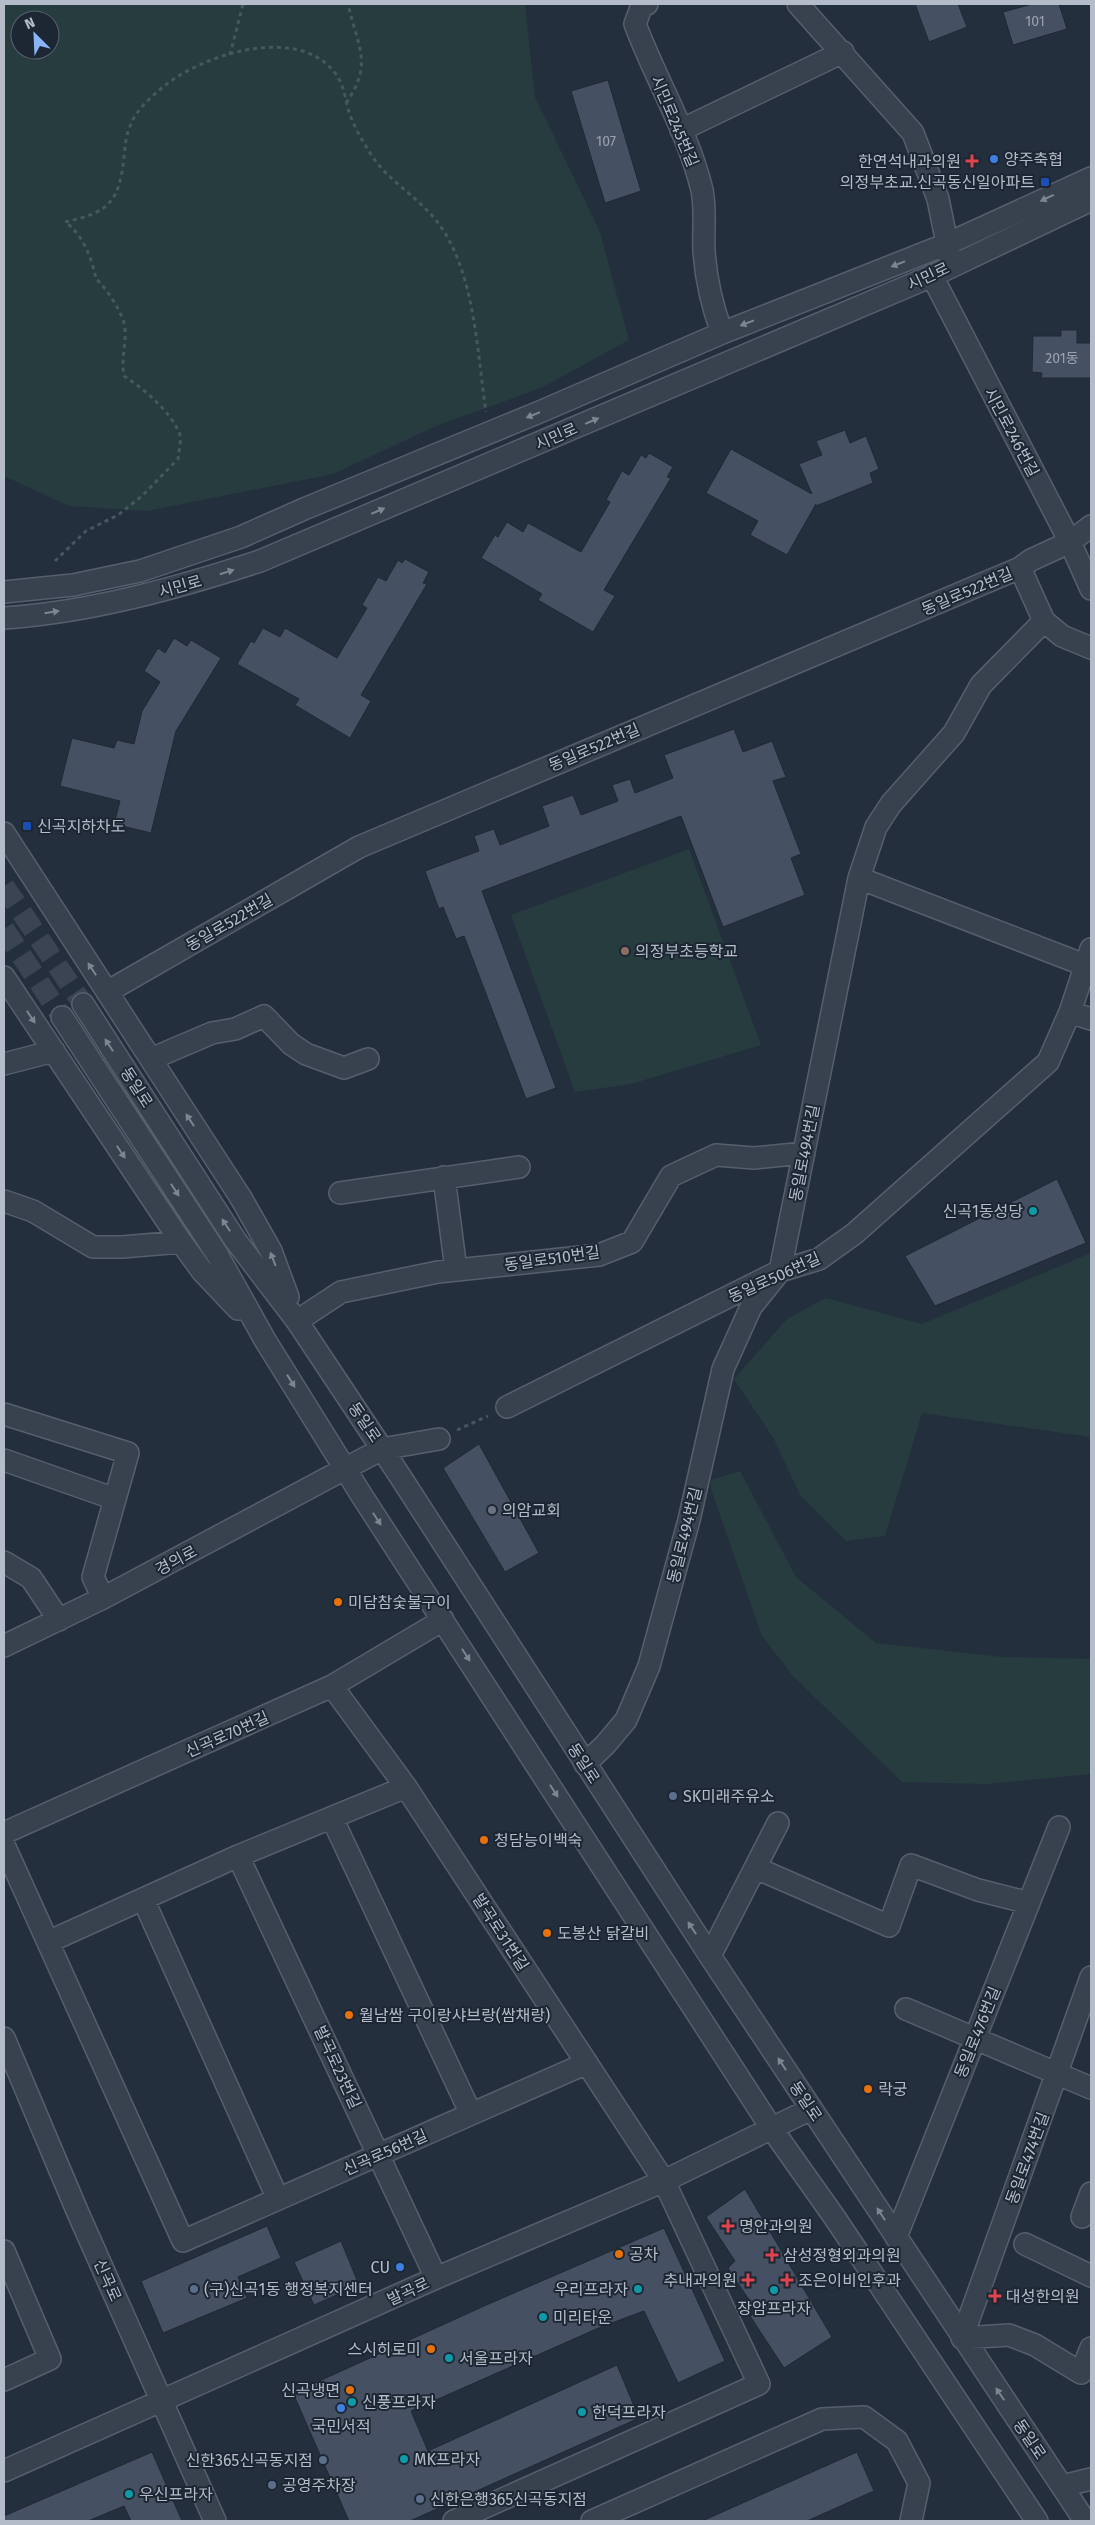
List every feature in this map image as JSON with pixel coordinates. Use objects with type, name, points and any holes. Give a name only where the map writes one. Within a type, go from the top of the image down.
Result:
[{"type":"street","name":"시민로245번길","points":[[647,4],[642,6],[635,24],[650,65],[692,156],[702,192],[704,251],[710,297],[722,333]]},
{"type":"street","points":[[798,4],[843,52],[913,133],[938,199],[952,266]]},
{"type":"street","points":[[681,130],[843,52]]},
{"type":"street","name":"시민로","points":[[4,592],[55,587],[106,578],[175,561],[209,549],[542,411],[722,333],[947,244],[1091,178]]},
{"type":"street","name":"시민로","points":[[4,618],[128,599],[184,585],[260,560],[932,276],[1091,200]]},
{"type":"street","name":"시민로246번길","points":[[932,276],[1070,542],[1091,590]]},
{"type":"street","name":"동일로522번길","points":[[108,992],[360,847],[1020,568],[1031,560],[1070,542],[1091,526]]},
{"type":"street","points":[[1020,568],[1044,621],[1062,636],[1091,648]]},
{"type":"street","name":"동일로494번길","points":[[585,1764],[605,1745],[626,1720],[649,1666],[688,1520],[724,1369],[751,1307],[780,1271],[859,878],[876,827],[891,804],[954,733],[981,685],[1044,621]]},
{"type":"street","points":[[4,833],[241,1198],[271,1251],[297,1321]]},
{"type":"street","points":[[859,878],[1089,957]]},
{"type":"street","name":"동일로506번길","points":[[507,1407],[780,1271],[819,1259],[854,1234],[947,1154],[1048,1062],[1070,1012],[1089,957]]},
{"type":"street","points":[[4,977],[181,1242],[202,1271],[265,1340]]},
{"type":"street","name":"동일로","points":[[83,1004],[236,1241],[297,1321],[382,1448],[710,1956],[962,2338],[1086,2521]]},
{"type":"street","points":[[1070,1012],[1091,1020]]},
{"type":"street","points":[[151,1059],[212,1034],[235,1029],[264,1016],[291,1044],[306,1054],[344,1068],[368,1059]]},
{"type":"street","name":"동일로","points":[[62,1017],[217,1254],[265,1340],[345,1469],[772,2129],[835,2218],[1037,2521]]},
{"type":"street","points":[[4,1064],[54,1051]]},
{"type":"street","name":"동일로510번길","points":[[297,1321],[341,1292],[456,1270],[598,1255],[632,1242],[671,1176],[716,1154],[754,1158],[804,1153]]},
{"type":"street","points":[[340,1193],[519,1167]]},
{"type":"street","points":[[444,1177],[456,1270]]},
{"type":"street","points":[[4,1201],[33,1211],[93,1247],[122,1247],[181,1242]]},
{"type":"street","points":[[4,1414],[128,1453],[94,1577],[104,1598]]},
{"type":"street","points":[[345,1469],[382,1448],[439,1439]]},
{"type":"street","points":[[4,1460],[115,1499]]},
{"type":"street","name":"경의로","points":[[4,1646],[104,1598],[345,1469]]},
{"type":"street","points":[[4,1562],[31,1578],[59,1620]]},
{"type":"street","name":"신곡로70번길","points":[[4,1833],[332,1686],[443,1620]]},
{"type":"street","name":"발곡로31번길","points":[[332,1686],[406,1787],[664,2181],[759,2384],[454,2521]]},
{"type":"street","points":[[4,1845],[48,1942],[238,1856],[406,1787]]},
{"type":"street","points":[[332,1818],[471,2114]]},
{"type":"street","points":[[710,1956],[778,1823]]},
{"type":"street","name":"동일로476번길","points":[[896,2237],[1059,1826]]},
{"type":"street","name":"발곡로23번길","points":[[238,1856],[436,2278]]},
{"type":"street","points":[[756,1868],[889,1926],[911,1865],[978,1890],[1029,1903]]},
{"type":"street","points":[[144,1900],[278,2199]]},
{"type":"street","name":"신곡로56번길","points":[[48,1942],[183,2241],[587,2064]]},
{"type":"street","name":"동일로474번길","points":[[962,2338],[1091,1977]]},
{"type":"street","points":[[906,2009],[1091,2088]]},
{"type":"street","name":"신곡로","points":[[6,2052],[215,2521]]},
{"type":"street","name":"발곡로","points":[[4,2471],[436,2278],[664,2181],[811,2109]]},
{"type":"street","points":[[1082,2217],[1091,2193]]},
{"type":"street","points":[[1026,2244],[1091,2276]]},
{"type":"street","points":[[4,2251],[50,2359],[4,2380]]},
{"type":"street","points":[[962,2338],[1009,2335],[1035,2345],[1086,2378],[1091,2348]]},
{"type":"street","points":[[592,2521],[822,2419],[864,2417],[897,2442],[918,2483],[911,2521]]},
{"type":"street","points":[[1062,2486],[1091,2480]]},
{"type":"path","points":[[230,55],[243,4]]},
{"type":"path","points":[[346,103],[361,75],[363,61],[348,4]]},
{"type":"path","points":[[55,561],[86,531],[118,515],[143,495],[178,459],[180,433],[162,408],[142,387],[124,376],[122,361],[126,326],[106,287],[96,279],[92,261],[74,228],[65,222],[91,214],[114,198],[121,184],[126,137],[131,123],[153,96],[178,76],[201,64],[270,46],[285,46],[308,52],[327,64],[336,74],[358,131],[373,158],[388,175],[427,208],[447,236],[460,264],[472,310],[487,415]]},
{"type":"path","points":[[439,1439],[507,1407]]},
{"type":"green space","points":[[4,4],[525,4],[535,97],[600,232],[629,340],[541,388],[436,426],[333,474],[147,511],[69,506],[4,476]]},
{"type":"green space","points":[[689,849],[761,1045],[631,1084],[575,1092],[511,915]]},
{"type":"green space","points":[[1091,1253],[1091,1437],[922,1413],[885,1536],[846,1541],[800,1495],[774,1439],[734,1379],[787,1319],[826,1298],[922,1324]]},
{"type":"green space","points":[[740,1471],[796,1577],[876,1643],[1002,1657],[1091,1659],[1091,1774],[988,1784],[902,1782],[793,1676],[762,1636],[711,1489],[711,1480]]},
{"type":"building","points":[[915,4],[958,4],[967,27],[929,42]]},
{"type":"building","points":[[1032,4],[1059,4],[1067,29],[1013,45],[1003,12]]},
{"type":"building","points":[[608,80],[641,191],[605,203],[571,91]]},
{"type":"building","points":[[1061,330],[1077,330],[1077,343],[1091,343],[1091,378],[1041,378],[1042,373],[1032,372],[1033,336],[1061,336]]},
{"type":"building","points":[[845,430],[850,443],[866,436],[879,469],[870,473],[873,483],[816,506],[816,504],[787,555],[750,535],[758,521],[706,493],[731,449],[812,494],[799,464],[822,455],[816,441]]},
{"type":"building","points":[[649,453],[673,467],[667,477],[671,478],[604,590],[615,596],[593,632],[538,600],[542,594],[481,558],[495,535],[498,537],[507,522],[523,532],[528,523],[581,552],[610,502],[606,500],[622,471],[629,475],[641,455],[646,458]]},
{"type":"building","points":[[405,559],[429,572],[423,583],[427,584],[361,695],[371,701],[350,738],[295,705],[299,699],[237,664],[251,641],[254,643],[263,628],[280,637],[285,628],[337,658],[367,608],[362,605],[378,577],[386,581],[398,560],[402,563]]},
{"type":"building","points":[[174,638],[187,646],[191,640],[221,658],[176,731],[151,833],[114,824],[120,801],[60,786],[72,738],[114,748],[117,740],[134,744],[142,711],[160,682],[144,671],[158,648],[165,653]]},
{"type":"building","points":[[734,729],[743,752],[772,741],[786,777],[773,781],[801,854],[791,858],[805,895],[723,927],[681,816],[482,891],[556,1088],[526,1099],[464,936],[456,939],[443,907],[439,909],[425,871],[479,851],[474,836],[494,829],[500,845],[549,826],[542,806],[573,795],[581,815],[618,801],[612,785],[630,779],[635,793],[673,778],[664,755]]},
{"type":"building","name":"신곡1동성당","points":[[1057,1179],[1086,1243],[935,1306],[905,1256]]},
{"type":"building","name":"의암교회","points":[[479,1444],[539,1553],[505,1572],[443,1468]]},
{"type":"building","name":"장암프라자","points":[[745,2189],[832,2337],[784,2368],[750,2316],[757,2312],[728,2268],[735,2261],[706,2217]]},
{"type":"building","name":"(구)신곡1동 행정복지센터","points":[[267,2226],[281,2258],[238,2277],[247,2298],[163,2333],[141,2281]]},
{"type":"building","points":[[664,2228],[725,2361],[678,2383],[644,2311],[601,2327],[411,2411],[428,2451],[617,2365],[639,2418],[410,2521],[349,2521],[293,2393],[484,2306]]},
{"type":"building","points":[[341,2241],[359,2285],[314,2305],[294,2262]]},
{"type":"building","name":"우신프라자","points":[[152,2452],[182,2521],[131,2521],[124,2506],[88,2521],[4,2521],[4,2516]]},
{"type":"building","points":[[857,2452],[874,2491],[807,2521],[702,2521]]},
{"type":"tunnel","points":[[4,886],[83,1004]]},
{"type":"tunnel","points":[[4,929],[62,1017]]},
{"type":"place","name":"양주축협","points":[[994,159]]},
{"type":"place","name":"한연석내과의원","points":[[972,161]]},
{"type":"place","name":"의정부초교.신곡동신일아파트","points":[[1045,182]]},
{"type":"place","name":"신곡지하차도","points":[[27,826]]},
{"type":"place","name":"의정부초등학교","points":[[625,951]]},
{"type":"place","name":"신곡1동성당","points":[[1033,1211]]},
{"type":"place","name":"의암교회","points":[[492,1510]]},
{"type":"place","name":"미담참숯불구이","points":[[338,1602]]},
{"type":"place","name":"SK미래주유소","points":[[673,1796]]},
{"type":"place","name":"청담능이백숙","points":[[484,1840]]},
{"type":"place","name":"도봉산 닭갈비","points":[[547,1933]]},
{"type":"place","name":"월남쌈 구이랑샤브랑(쌈채랑)","points":[[349,2015]]},
{"type":"place","name":"락궁","points":[[868,2089]]},
{"type":"place","name":"명안과의원","points":[[728,2226]]},
{"type":"place","name":"공차","points":[[619,2254]]},
{"type":"place","name":"삼성정형외과의원","points":[[772,2255]]},
{"type":"place","name":"CU","points":[[400,2267]]},
{"type":"place","name":"추내과의원","points":[[748,2280]]},
{"type":"place","name":"조은이비인후과","points":[[787,2280]]},
{"type":"place","name":"(구)신곡1동 행정복지센터","points":[[194,2289]]},
{"type":"place","name":"우리프라자","points":[[638,2289]]},
{"type":"place","name":"장암프라자","points":[[774,2290]]},
{"type":"place","name":"대성한의원","points":[[995,2296]]},
{"type":"place","name":"미리타운","points":[[543,2317]]},
{"type":"place","name":"스시히로미","points":[[431,2349]]},
{"type":"place","name":"서울프라자","points":[[449,2358]]},
{"type":"place","name":"신곡냉면","points":[[350,2390]]},
{"type":"place","name":"신풍프라자","points":[[352,2402]]},
{"type":"place","name":"국민서적","points":[[341,2408]]},
{"type":"place","name":"한덕프라자","points":[[582,2412]]},
{"type":"place","name":"MK프라자","points":[[404,2459]]},
{"type":"place","name":"신한365신곡동지점","points":[[323,2460]]},
{"type":"place","name":"공영주차장","points":[[272,2485]]},
{"type":"place","name":"우신프라자","points":[[129,2494]]},
{"type":"place","name":"신한은행365신곡동지점","points":[[420,2499]]}]
